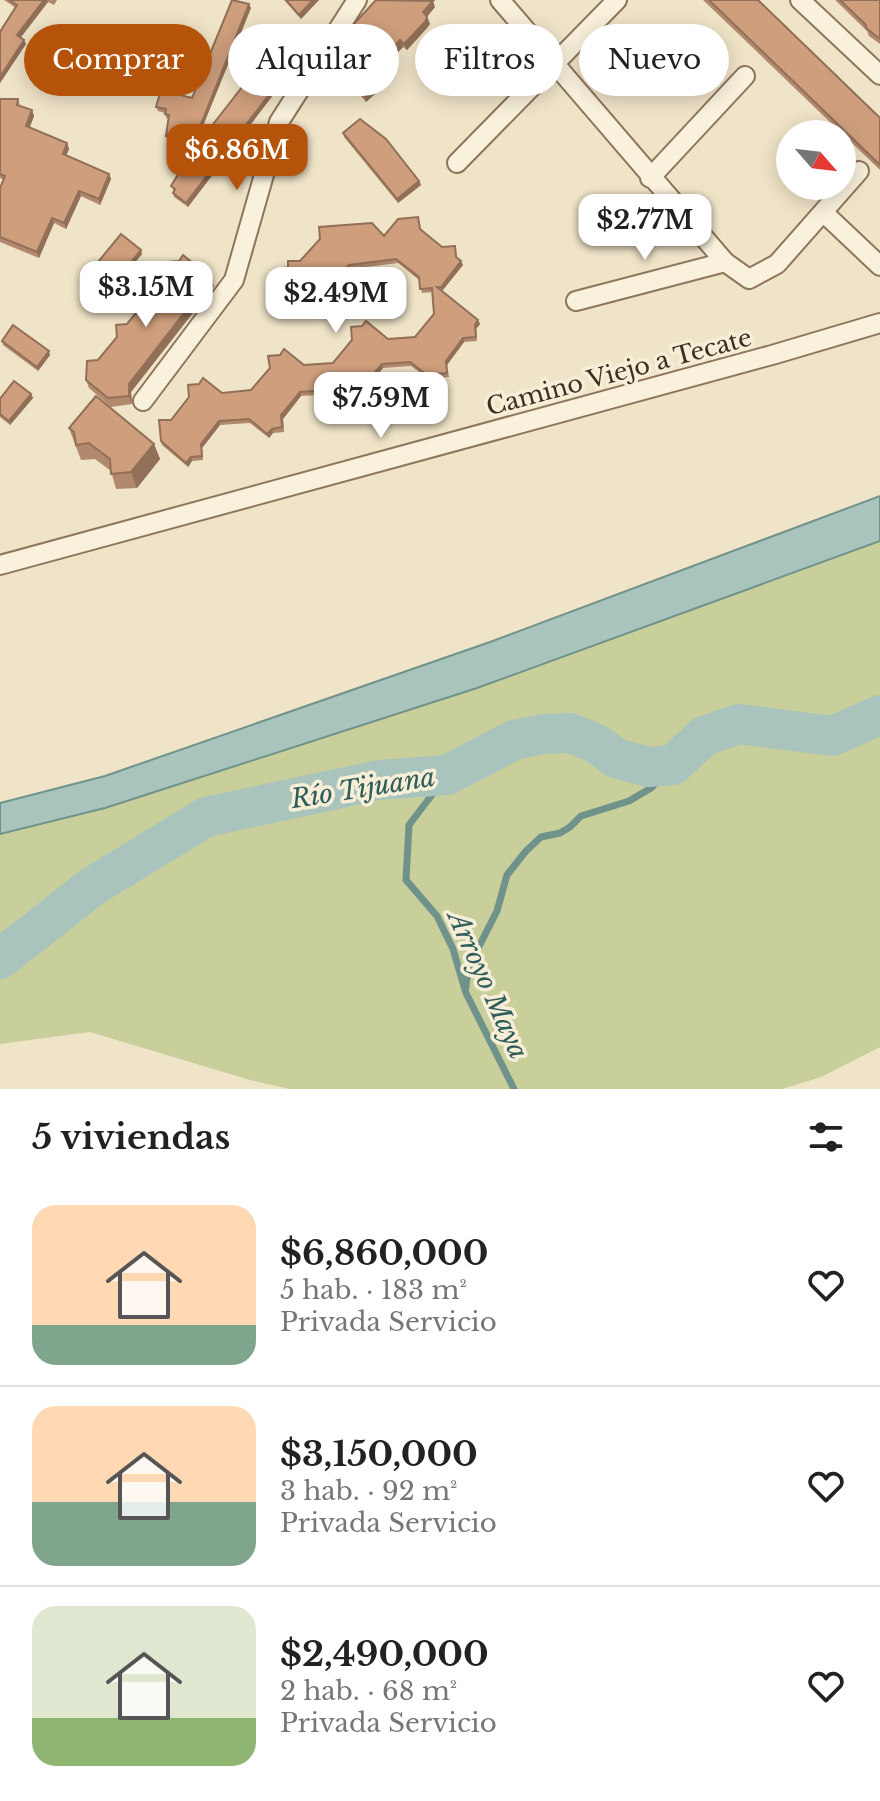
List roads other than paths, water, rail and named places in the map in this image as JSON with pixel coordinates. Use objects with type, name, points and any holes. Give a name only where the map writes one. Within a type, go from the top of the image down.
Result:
[{"type":"street","points":[[143,401],[234,280],[279,122],[357,0]]},
{"type":"street","points":[[500,0],[520,24]]},
{"type":"street","points":[[563,57],[617,0]]},
{"type":"street","points":[[800,0],[880,75]]},
{"type":"street","points":[[563,76],[725,262],[749,279],[777,264],[859,171]]},
{"type":"street","points":[[650,178],[745,76]]},
{"type":"street","points":[[457,163],[524,96]]},
{"type":"street","points":[[824,213],[880,266]]},
{"type":"street","points":[[576,301],[725,262]]},
{"type":"street","name":"Camino Viejo a Tecate","points":[[0,565],[880,323]]},
{"type":"water","points":[[880,496],[880,541],[477,688],[105,808],[0,834],[0,803],[105,776],[490,642]]},
{"type":"waterway","name":"Río Tijuana","points":[[0,959],[93,886],[206,817],[379,780],[447,775],[514,740],[543,734],[570,733],[595,743],[616,758],[648,767],[673,765],[704,736],[739,724],[832,736],[880,715]]},
{"type":"waterway","points":[[466,987],[468,968],[497,911],[507,875],[526,851],[541,837],[560,833],[581,816],[629,801],[651,788],[673,765]]},
{"type":"waterway","name":"Arroyo Maya","points":[[447,775],[409,825],[406,880],[437,916],[453,949],[466,993],[514,1089]]}]
